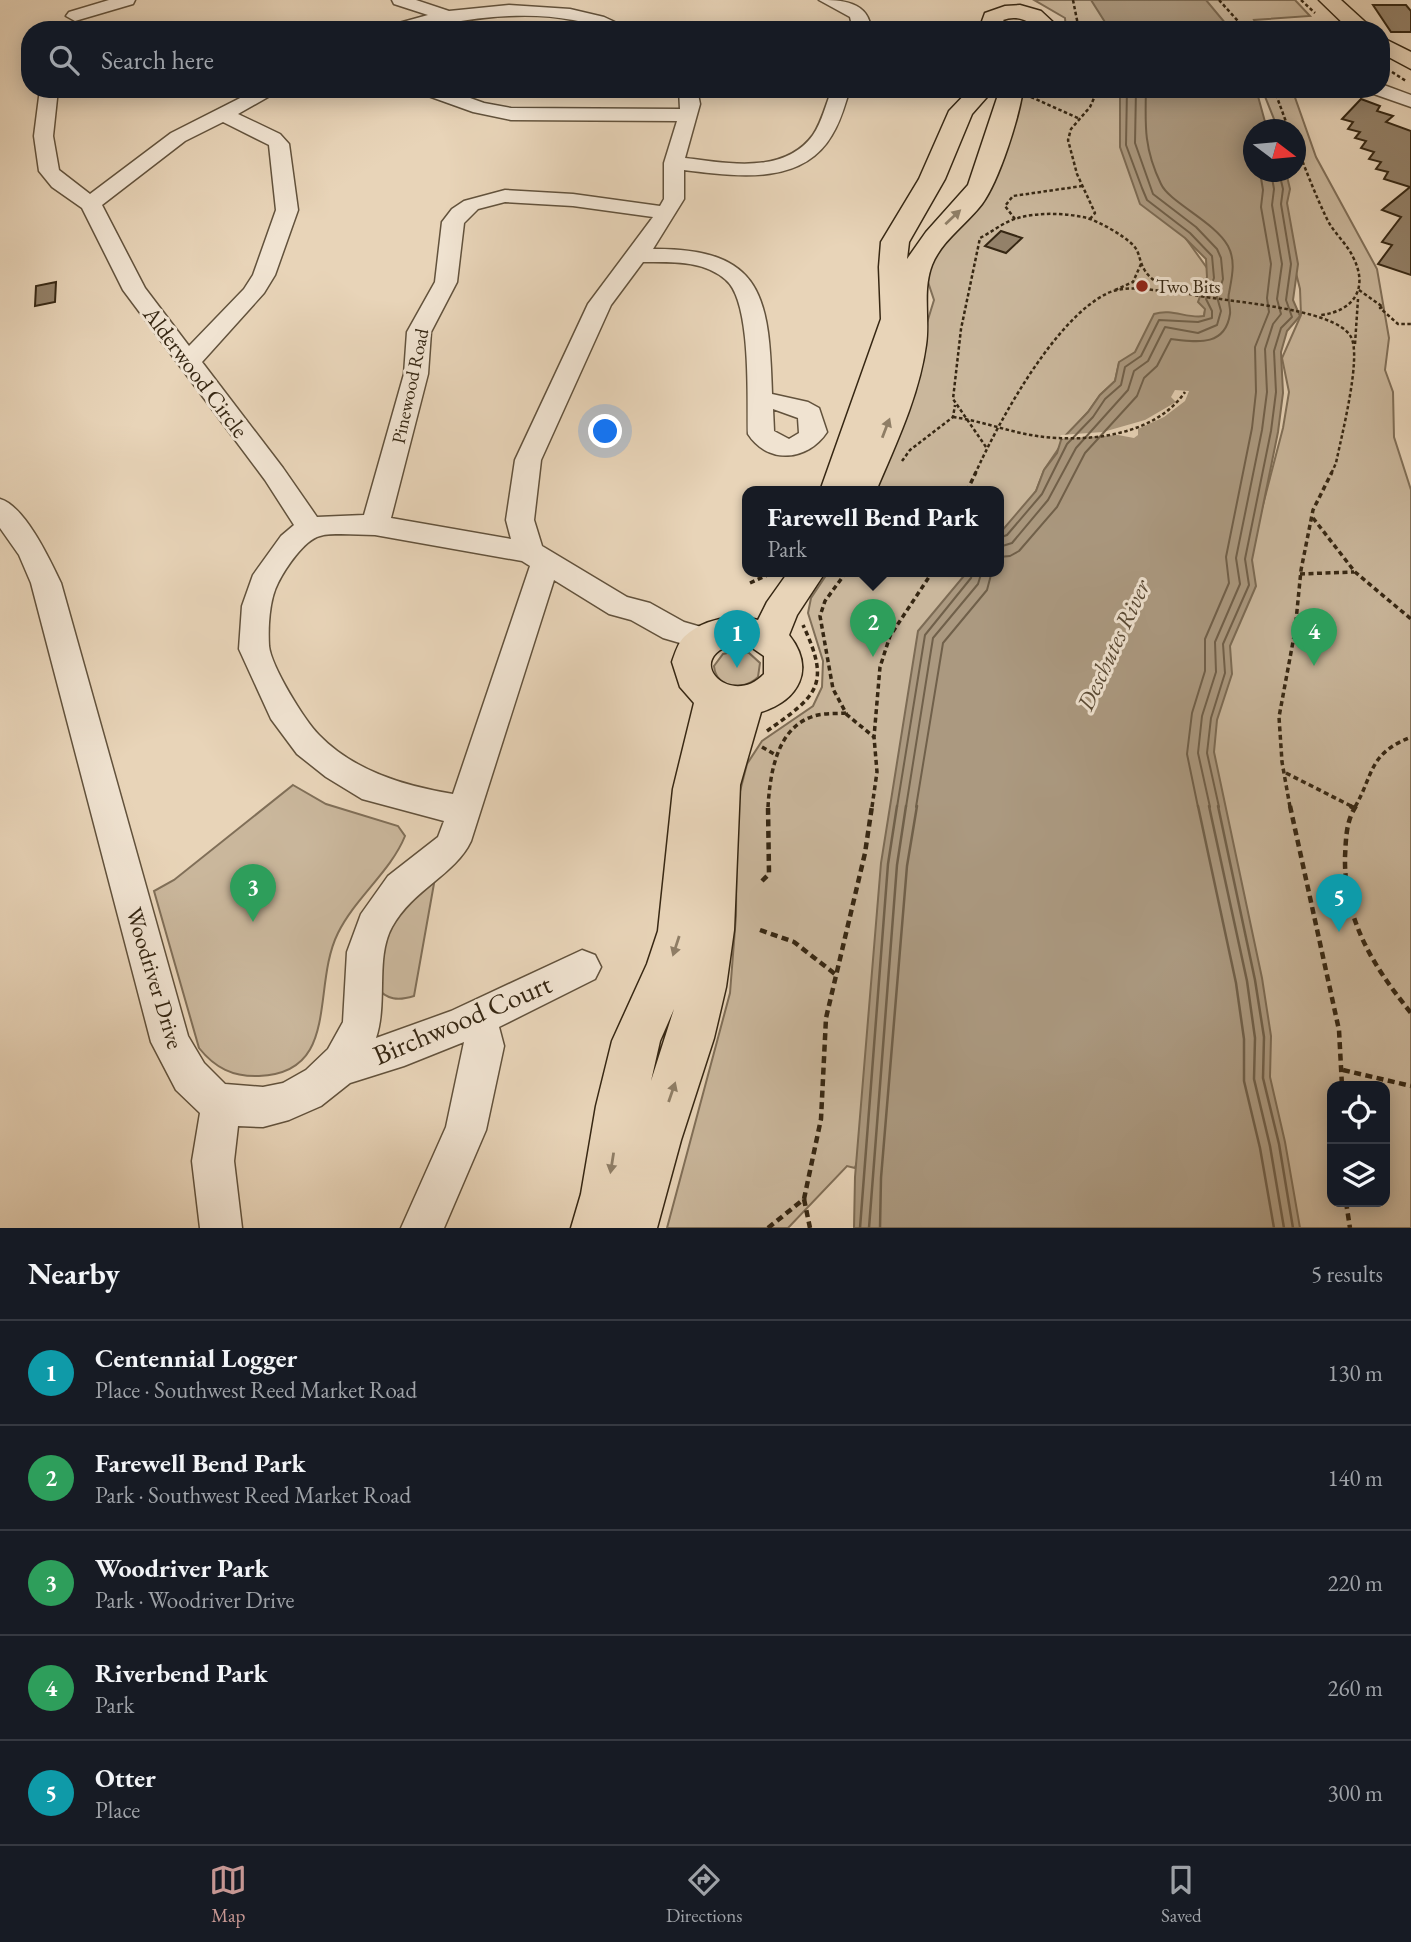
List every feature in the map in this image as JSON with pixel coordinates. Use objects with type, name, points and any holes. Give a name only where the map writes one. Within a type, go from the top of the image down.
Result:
[{"type":"main road","points":[[1312,0],[1336,21]]},
{"type":"main road","points":[[1329,0],[1353,21]]},
{"type":"main road","points":[[1008,11],[1042,21]]},
{"type":"main road","points":[[1390,49],[1411,62]]},
{"type":"main road","points":[[1390,61],[1411,74]]},
{"type":"main road","points":[[837,486],[896,319],[892,267],[895,242],[927,190],[961,111],[974,98]]},
{"type":"main road","points":[[861,486],[884,435],[906,368],[912,341],[917,266],[934,237],[979,188],[1015,98]]},
{"type":"main road","points":[[725,641],[756,607],[768,577]]},
{"type":"main road","points":[[725,641],[779,648],[785,670],[781,681],[761,698],[731,699],[694,680],[690,668],[725,641],[780,611],[804,577]]},
{"type":"main road","points":[[597,1228],[607,1194],[621,1106],[636,1041],[670,965],[681,931],[694,789],[731,699]]},
{"type":"main road","points":[[631,1228],[656,1140],[690,1038],[703,987],[711,930],[719,785],[732,736],[731,699]]},
{"type":"street","points":[[74,15],[127,0]]},
{"type":"street","points":[[400,0],[444,15]]},
{"type":"street","points":[[827,0],[846,6],[862,21]]},
{"type":"street","points":[[424,21],[444,15],[519,10],[582,16],[597,21]]},
{"type":"street","points":[[1390,93],[1411,101]]},
{"type":"street","points":[[48,98],[43,125],[47,168],[53,178],[91,204],[157,151],[190,129],[254,98]]},
{"type":"street","points":[[452,98],[480,108],[511,114],[686,115]]},
{"type":"street","points":[[221,1228],[214,1161],[221,1104],[263,1107],[295,1099],[320,1085],[341,1066],[354,1046],[362,1023],[365,993],[362,962],[370,933],[392,897],[425,865],[451,848],[465,810],[537,556],[520,520],[528,460],[600,304],[667,213],[674,199],[674,163],[691,104],[690,98]]},
{"type":"street","points":[[674,163],[751,170],[788,163],[818,141],[837,98]]},
{"type":"street","points":[[187,362],[253,293],[264,275],[287,210],[279,145],[273,138],[221,114]]},
{"type":"street","name":"Pinewood Road","points":[[375,525],[410,404],[419,332],[446,282],[453,222],[460,214],[471,205],[505,197],[573,200],[667,213]]},
{"type":"street","name":"Alderwood Circle","points":[[91,204],[134,290],[274,474],[310,527]]},
{"type":"street","points":[[634,256],[682,257],[704,261],[725,269],[738,278],[747,289],[757,331],[759,398]]},
{"type":"street","name":"Woodriver Drive","points":[[0,508],[32,552],[46,583],[170,1042],[186,1070],[203,1091],[221,1104]]},
{"type":"street","points":[[465,810],[411,800],[374,789],[338,768],[307,745],[287,719],[254,649],[257,606],[263,582],[291,542],[310,527],[375,525],[537,556],[619,606],[628,621],[660,643],[725,641]]},
{"type":"street","name":"Birchwood Court","points":[[341,1066],[380,1057],[477,1018],[582,967]]},
{"type":"street","points":[[422,1228],[466,1130],[485,1046],[477,1018]]},
{"type":"path","points":[[1073,0],[1076,21]]},
{"type":"path","points":[[1219,0],[1238,21]]},
{"type":"path","points":[[1032,98],[1080,118]]},
{"type":"path","points":[[1090,219],[1095,213],[1083,186],[1069,140],[1071,129],[1090,107],[1094,98]]},
{"type":"path","points":[[1277,98],[1285,119]]},
{"type":"path","points":[[1306,168],[1332,228],[1354,258],[1359,290],[1351,387],[1336,463],[1312,517],[1300,574],[1296,631],[1279,717],[1282,762],[1292,819],[1339,1030],[1342,1081]]},
{"type":"path","points":[[1015,220],[1005,206],[1013,196],[1083,186]]},
{"type":"path","points":[[953,417],[953,391],[961,329],[979,238],[1031,215],[1062,214],[1090,219],[1132,244],[1150,278],[1160,285],[1188,294]]},
{"type":"path","points":[[969,486],[986,447],[1059,334],[1088,306],[1110,292],[1132,285],[1140,276],[1142,263]]},
{"type":"path","points":[[1110,292],[1138,290],[1188,294],[1315,315],[1331,315],[1348,308],[1357,299],[1359,290]]},
{"type":"path","points":[[1359,290],[1382,307],[1380,308],[1398,324],[1411,324]]},
{"type":"path","points":[[1315,315],[1342,326],[1354,347]]},
{"type":"path","points":[[895,470],[911,450],[953,417],[1046,437],[1112,433],[1161,417],[1177,406],[1185,392]]},
{"type":"path","points":[[955,405],[986,447]]},
{"type":"path","points":[[1312,517],[1355,572],[1411,619]]},
{"type":"path","points":[[1300,574],[1355,572]]},
{"type":"path","points":[[842,577],[825,601],[820,616],[833,689],[846,713],[874,737]]},
{"type":"path","points":[[810,1228],[804,1199],[821,1119],[826,1018],[871,820],[877,772],[874,737],[880,667],[890,636],[929,577]]},
{"type":"path","points":[[762,881],[769,874],[769,779],[774,754],[784,738],[808,717],[824,712],[846,713]]},
{"type":"path","points":[[1411,737],[1402,740],[1372,765],[1356,808],[1349,814],[1343,861],[1345,892],[1352,923],[1378,971],[1411,1013]]},
{"type":"path","points":[[1286,773],[1356,808]]},
{"type":"path","points":[[760,930],[794,942],[835,975]]},
{"type":"path","points":[[1343,1070],[1411,1086]]},
{"type":"path","points":[[768,1228],[804,1199]]},
{"type":"path","points":[[1347,1207],[1350,1228]]},
{"type":"shaded area","points":[[1034,0],[1104,0],[1117,21],[1065,21],[1065,18]]},
{"type":"shaded area","points":[[1202,0],[1295,0],[1310,16],[1254,21],[1223,21]]},
{"type":"shaded area","points":[[1014,98],[1148,98],[1167,212],[1212,275],[1204,316],[1119,363],[1115,381],[1069,433],[1044,470],[1036,491],[1004,542],[1004,486],[877,486],[934,300],[926,276]]},
{"type":"shaded area","points":[[1266,98],[1295,98],[1303,119],[1274,119]]},
{"type":"shaded area","points":[[1306,129],[1316,157],[1377,269],[1389,338],[1385,370],[1393,392],[1394,437],[1411,490],[1411,1228],[1274,1228],[1205,727],[1283,428],[1289,392],[1282,358],[1301,315],[1300,289],[1288,241],[1285,182],[1306,182]]},
{"type":"shaded area","points":[[825,577],[979,577],[875,1103],[855,1168],[847,1166],[788,1228],[667,1228],[730,993],[736,916],[737,803],[747,764],[762,741],[813,706],[822,687],[823,661],[808,613],[811,598]]},
{"type":"shaded area","points":[[740,650],[749,653],[760,663],[758,677],[738,686],[725,683],[716,674],[714,666],[723,654]]},
{"type":"shaded area","points":[[293,785],[326,804],[398,826],[405,836],[391,861],[338,933],[330,955],[319,1024],[313,1044],[302,1060],[285,1071],[259,1076],[241,1075],[218,1066],[199,1048],[154,891],[174,880]]},
{"type":"shaded area","points":[[438,861],[414,996],[403,999],[389,997],[376,987],[385,935]]},
{"type":"water","points":[[1091,0],[1206,0],[1224,21],[1104,21]]},
{"type":"water","name":"Deschutes River","points":[[1120,98],[1258,98],[1264,119],[1243,119],[1243,182],[1288,182],[1287,203],[1298,264],[1293,300],[1300,316],[1287,331],[1281,352],[1283,393],[1278,432],[1252,560],[1256,586],[1230,646],[1232,674],[1217,720],[1214,752],[1262,978],[1271,1036],[1270,1077],[1300,1228],[854,1228],[855,1177],[881,863],[918,631],[963,577],[1004,577],[1004,528],[1036,491],[1044,470],[1057,453],[1061,440],[1115,381],[1119,362],[1135,352],[1154,314],[1167,312],[1204,316],[1205,309],[1198,302],[1207,277],[1206,259],[1185,238],[1140,204],[1120,147]]},
{"type":"pier","points":[[1175,390],[1189,391],[1185,401],[1164,417],[1138,429],[1138,435],[1134,438],[1118,435],[1058,439],[1061,435],[1103,432],[1145,420],[1176,402],[1171,397]]},
{"type":"building","points":[[1373,5],[1406,5],[1411,11],[1411,32],[1391,32],[1390,21],[1384,21]]},
{"type":"building","points":[[1361,99],[1380,106],[1377,111],[1393,116],[1386,122],[1411,131],[1411,275],[1378,264],[1392,245],[1382,242],[1401,217],[1382,210],[1410,187],[1384,179],[1388,172],[1376,169],[1381,162],[1369,159],[1374,152],[1361,148],[1366,141],[1355,138],[1360,132],[1348,129],[1353,122],[1342,119]]},
{"type":"building","points":[[1001,231],[1022,238],[1006,253],[985,246]]},
{"type":"building","points":[[56,282],[55,302],[35,306],[36,286]]},
{"type":"place","name":"Two Bits","points":[[1142,286]]},
{"type":"place","name":"Farewell Bend Park","points":[[873,657]]},
{"type":"place","name":"Riverbend Park","points":[[1314,666]]},
{"type":"place","name":"Centennial Logger","points":[[737,668]]},
{"type":"place","name":"Woodriver Park","points":[[253,922]]},
{"type":"place","name":"Otter","points":[[1339,932]]}]
